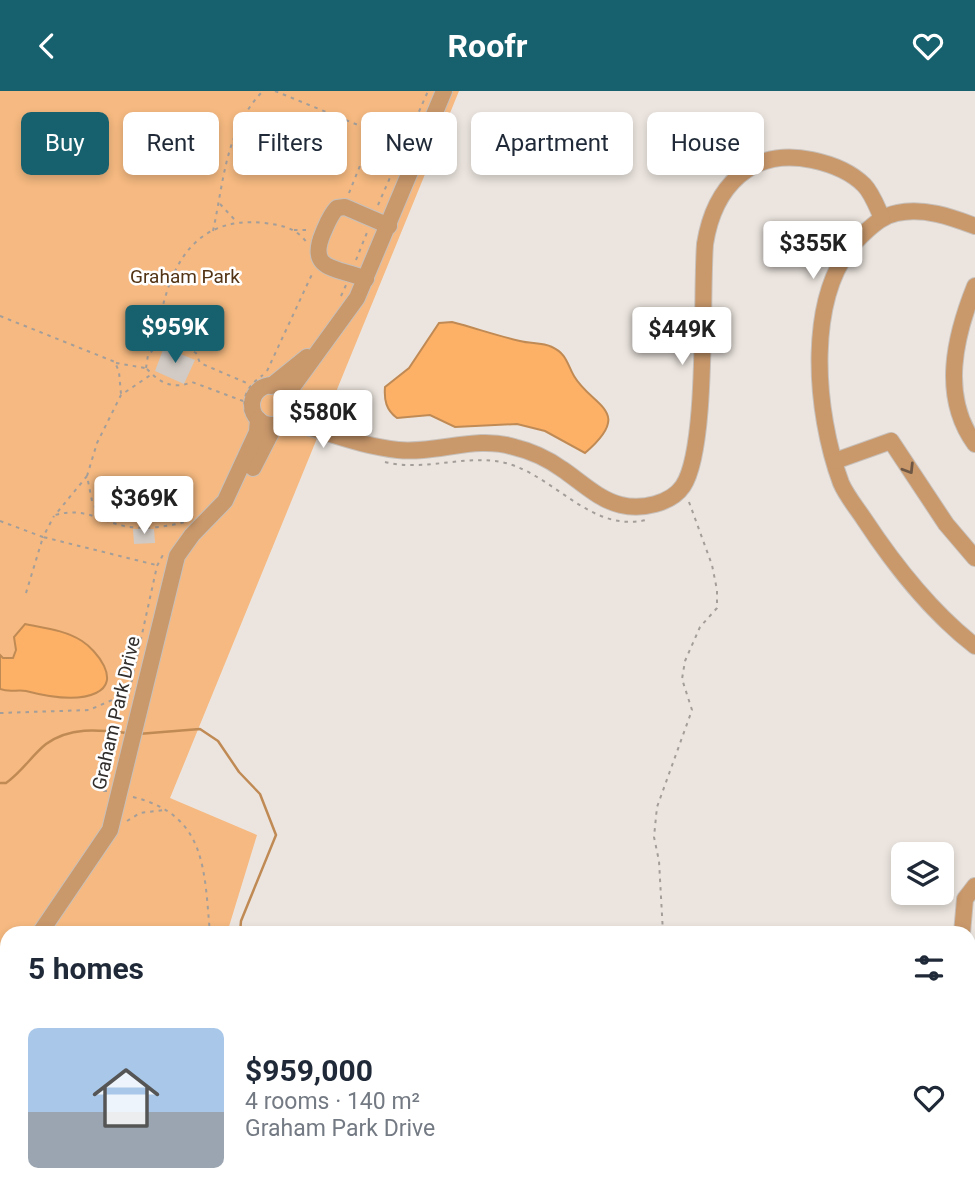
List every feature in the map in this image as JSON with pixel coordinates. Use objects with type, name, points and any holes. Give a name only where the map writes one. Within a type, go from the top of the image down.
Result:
[{"type":"street","name":"Graham Park Drive","points":[[225,501],[235,496],[244,484],[320,347],[342,321],[366,279],[444,91]]},
{"type":"street","points":[[254,425],[280,423],[369,445],[417,451],[468,443],[510,445],[561,468],[617,505],[646,506],[665,500],[682,488],[692,468],[697,431],[705,244],[709,220],[717,202],[730,184],[743,172],[769,159],[784,156],[822,162],[848,171],[866,187],[882,218]]},
{"type":"street","points":[[366,279],[321,262],[317,255],[322,236],[337,208],[345,207],[388,226]]},
{"type":"street","points":[[975,226],[951,217],[915,211],[882,218],[853,244],[834,275],[825,302],[820,380],[825,427],[842,485],[894,562],[950,627],[975,646]]},
{"type":"street","points":[[975,286],[961,323],[953,377],[959,410],[975,444]]},
{"type":"street","name":"Graham Park Drive","points":[[45,926],[110,829],[177,556],[225,501],[254,425],[254,398],[260,390],[271,386],[320,347]]},
{"type":"street","points":[[271,386],[312,417],[369,445]]},
{"type":"street","points":[[835,461],[891,441],[946,524],[975,558]]},
{"type":"street","points":[[963,926],[965,899],[975,886]]},
{"type":"path","points":[[213,232],[233,136],[240,119],[263,91]]},
{"type":"path","points":[[275,91],[404,143],[428,91]]},
{"type":"path","points":[[219,203],[236,221]]},
{"type":"path","points":[[155,348],[169,279],[196,242],[236,221],[293,230],[319,227]]},
{"type":"path","points":[[293,230],[311,251]]},
{"type":"path","points":[[0,316],[115,362],[146,368],[161,382],[183,386],[192,382],[243,401],[254,425]]},
{"type":"path","points":[[146,368],[148,355],[163,342],[174,340],[196,353],[200,363],[250,385],[243,401]]},
{"type":"path","points":[[115,362],[119,372],[121,395]]},
{"type":"path","points":[[26,593],[43,537],[55,515],[87,476],[97,443],[121,395],[152,374]]},
{"type":"path","points":[[382,461],[420,467],[455,462],[512,464],[538,476],[594,514],[620,523],[649,519]]},
{"type":"path","points":[[87,476],[92,501],[101,517]]},
{"type":"path","points":[[663,926],[659,861],[654,837],[657,807],[692,710],[682,679],[685,661],[700,627],[717,608],[712,565],[685,498]]},
{"type":"path","points":[[55,515],[81,511],[140,528],[184,523]]},
{"type":"path","points":[[178,532],[193,516]]},
{"type":"path","points":[[0,521],[43,537],[157,566]]},
{"type":"path","points":[[0,713],[89,709],[127,694],[157,566],[165,550]]},
{"type":"path","points":[[128,796],[155,803],[194,838],[205,865],[209,926]]},
{"type":"path","points":[[121,824],[140,813],[165,810]]},
{"type":"green space","name":"Graham Park","points":[[0,91],[459,91],[450,112],[361,112],[361,175],[425,175],[170,798],[257,835],[229,926],[0,926]]},
{"type":"shaded area","points":[[452,322],[524,342],[544,344],[557,350],[564,356],[582,386],[605,410],[607,427],[600,439],[585,453],[545,431],[517,424],[455,427],[430,415],[397,418],[386,404],[385,387],[409,368],[439,323]]},
{"type":"shaded area","points":[[25,624],[62,632],[88,645],[107,674],[103,688],[88,696],[71,698],[0,689],[0,655],[3,658],[13,658],[16,650],[14,637]]},
{"type":"building","points":[[164,347],[195,360],[184,384],[155,371]]},
{"type":"building","points":[[133,529],[154,529],[155,543],[134,544]]},
{"type":"waterway","points":[[138,734],[200,729],[218,741],[239,772],[260,794],[276,835],[241,926]]},
{"type":"waterway","points":[[0,783],[12,779],[46,744],[65,734],[86,731],[128,733]]}]
